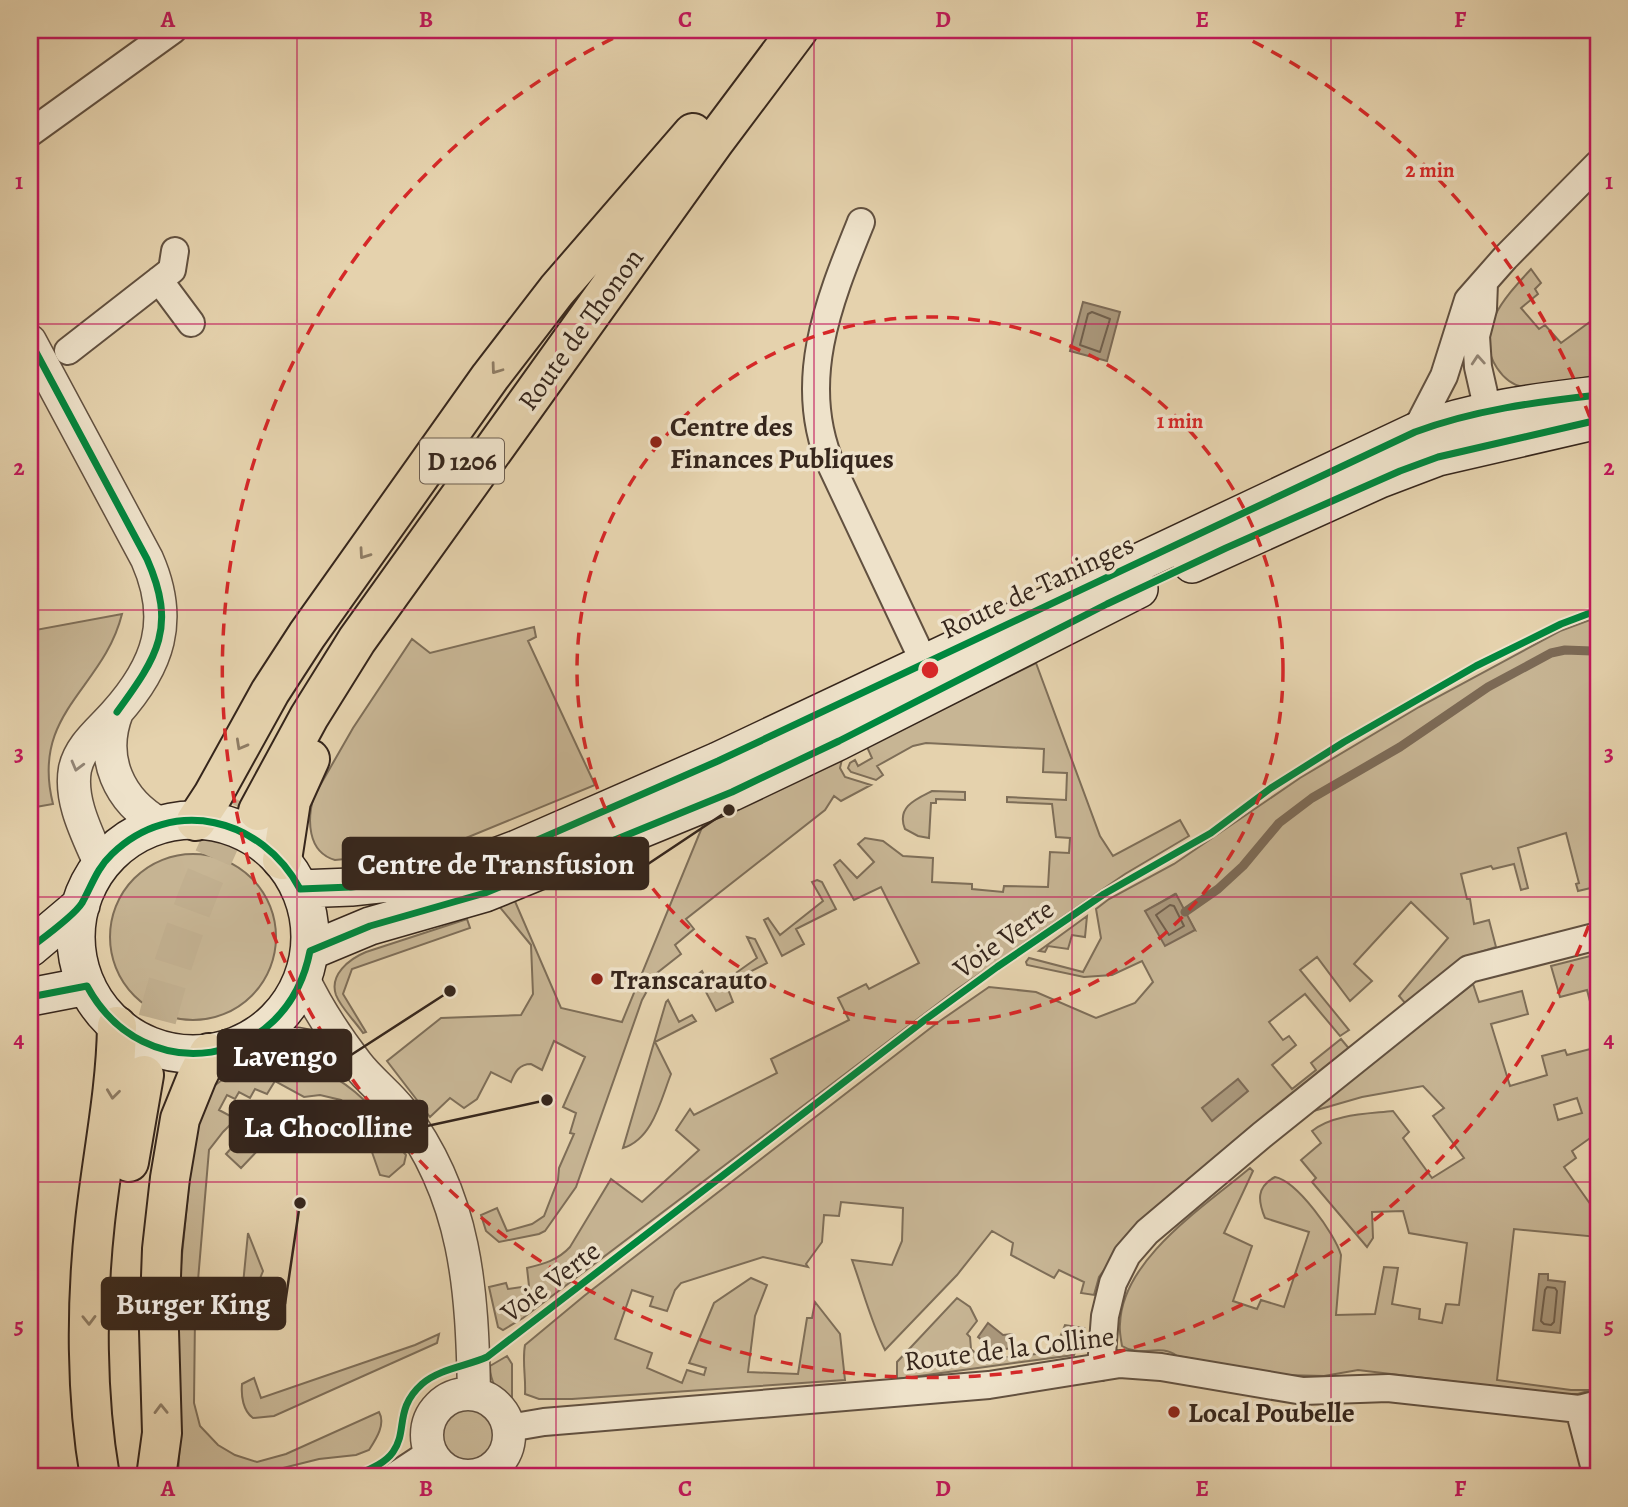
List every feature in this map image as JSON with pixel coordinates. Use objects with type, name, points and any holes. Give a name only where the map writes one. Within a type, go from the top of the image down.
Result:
[{"type":"main road","name":"Route de Thonon","points":[[771,30],[697,128],[331,646],[294,704],[249,806],[285,757],[340,666],[714,142],[798,30]]},
{"type":"main road","points":[[225,1049],[180,1053],[151,1046],[133,1038],[117,1026],[100,1007],[87,986],[77,946],[77,925],[89,885],[101,866],[127,841],[178,822],[213,795],[270,692],[307,635],[490,377],[557,290],[697,128]]},
{"type":"main road","points":[[291,875],[291,801],[305,768],[356,683],[491,497],[504,475],[554,366]]},
{"type":"main road","name":"Route de Taninges","points":[[291,875],[351,887],[407,881],[477,864],[718,761],[1415,432],[1452,418],[1547,400],[1598,395]]},
{"type":"main road","name":"Route de Taninges","points":[[306,965],[370,926],[485,892],[732,792],[839,741],[1107,604],[1308,511],[1438,457],[1598,420]]},
{"type":"main road","points":[[839,741],[848,726],[898,700],[924,662]]},
{"type":"main road","points":[[156,1477],[162,1433],[159,1331],[162,1249],[180,1119],[197,1077],[225,1049],[272,1024],[290,1003],[306,965],[310,930],[307,909],[291,875],[268,847],[243,832],[216,823],[178,822]]},
{"type":"main road","points":[[30,948],[81,905]]},
{"type":"main road","points":[[30,997],[87,986]]},
{"type":"main road","points":[[100,1477],[94,1444],[89,1312],[95,1223],[117,1062],[117,1026]]},
{"type":"main road","points":[[116,1477],[118,1436],[114,1310],[118,1255],[128,1167],[154,1078],[136,1291],[137,1437],[141,1477]]},
{"type":"street","points":[[30,134],[173,30]]},
{"type":"street","points":[[1415,432],[1444,376],[1468,300],[1598,163]]},
{"type":"street","points":[[861,222],[835,289],[820,342],[816,377],[816,416],[826,454],[924,662]]},
{"type":"street","points":[[68,352],[172,270],[175,251]]},
{"type":"street","points":[[159,280],[191,323]]},
{"type":"street","points":[[1308,511],[1329,489],[1409,454],[1470,435],[1488,411],[1478,367],[1476,336],[1483,309],[1484,283]]},
{"type":"street","points":[[30,341],[142,548],[159,593],[162,621],[158,647],[145,674],[117,712],[84,748],[75,770],[75,794],[101,866]]},
{"type":"street","points":[[117,712],[111,728],[110,745],[116,778],[131,803],[140,812],[178,822]]},
{"type":"street","points":[[1101,1367],[1105,1316],[1113,1283],[1127,1255],[1147,1232],[1469,970],[1598,936]]},
{"type":"street","points":[[306,965],[313,999],[357,1065],[392,1100],[415,1130],[452,1203],[468,1278],[474,1394]]},
{"type":"street","points":[[225,1049],[298,1044],[324,1051],[357,1065]]},
{"type":"street","name":"Route de la Colline","points":[[509,1428],[544,1422],[989,1385],[1120,1364],[1161,1367],[1303,1391],[1388,1388],[1589,1407]]},
{"type":"street","points":[[474,1394],[488,1399],[500,1408],[509,1428],[507,1450],[499,1462],[480,1474],[469,1476],[445,1469],[431,1452],[428,1430],[436,1409],[453,1397],[474,1394]]},
{"type":"street","points":[[1589,1407],[1597,1477]]},
{"type":"street","points":[[393,1477],[431,1452]]},
{"type":"shaded area","points":[[1531,269],[1541,283],[1535,289],[1538,294],[1521,308],[1539,329],[1545,325],[1561,343],[1598,316],[1598,375],[1549,385],[1523,387],[1508,380],[1497,368],[1490,354],[1490,327],[1503,302]]},
{"type":"shaded area","points":[[122,614],[113,640],[60,723],[51,746],[49,773],[53,804],[30,808],[30,631]]},
{"type":"shaded area","points":[[1598,617],[1598,829],[1594,831],[1598,849],[1598,902],[1595,887],[1578,891],[1576,884],[1579,883],[1566,833],[1518,848],[1528,888],[1521,890],[1514,864],[1493,869],[1491,866],[1461,874],[1467,899],[1470,899],[1474,924],[1489,920],[1496,947],[1465,957],[1405,1003],[1399,996],[1448,938],[1411,902],[1354,964],[1372,981],[1350,1001],[1317,957],[1300,970],[1349,1030],[1340,1036],[1305,994],[1269,1022],[1283,1040],[1289,1036],[1296,1045],[1272,1065],[1292,1089],[1316,1070],[1311,1063],[1341,1039],[1351,1051],[1124,1243],[1099,1277],[1094,1295],[1081,1293],[1084,1282],[1059,1270],[1054,1278],[1011,1255],[1013,1243],[992,1231],[957,1275],[885,1350],[852,1260],[892,1265],[902,1241],[903,1208],[841,1202],[839,1216],[824,1215],[822,1242],[806,1264],[808,1267],[763,1257],[681,1283],[675,1290],[667,1311],[650,1306],[653,1297],[632,1290],[615,1339],[652,1353],[647,1368],[682,1383],[687,1370],[704,1375],[706,1368],[689,1363],[714,1303],[751,1278],[767,1285],[755,1316],[748,1372],[798,1374],[807,1318],[812,1318],[815,1302],[840,1334],[845,1380],[572,1399],[539,1399],[525,1394],[525,1345],[584,1296],[937,1023],[989,987],[1036,992],[1096,1018],[1135,1003],[1153,982],[1142,961],[1112,975],[1084,977],[1027,965],[1026,962],[1029,958],[1083,972],[1101,938],[1096,909],[1109,899],[1174,864],[1300,778],[1419,707],[1560,631]],"holes":[[[1175,894],[1195,930],[1146,911]]]},
{"type":"shaded area","points":[[534,627],[536,637],[528,641],[595,785],[449,845],[419,852],[335,860],[319,850],[311,834],[310,824],[314,796],[353,728],[412,639],[430,653]]},
{"type":"shaded area","points":[[1036,663],[1100,836],[1113,856],[1180,820],[1189,836],[1125,874],[956,990],[523,1318],[503,1330],[498,1327],[489,1287],[506,1283],[508,1289],[529,1286],[527,1268],[550,1261],[570,1247],[611,1179],[642,1202],[699,1150],[676,1130],[690,1109],[694,1115],[777,1073],[771,1059],[849,1020],[838,998],[866,984],[869,989],[919,963],[881,887],[854,900],[834,865],[840,860],[857,878],[874,862],[858,844],[865,838],[883,841],[903,856],[933,858],[932,882],[972,884],[972,889],[1003,892],[1004,886],[1048,887],[1050,852],[1069,853],[1070,838],[1056,837],[1052,804],[1007,802],[1007,797],[1066,800],[1067,773],[1043,772],[1044,749],[926,743],[913,746],[877,766],[883,775],[876,780],[851,772],[848,768],[855,760],[858,766],[872,758],[867,747]]},
{"type":"shaded area","points":[[842,759],[840,768],[845,777],[871,785],[841,801],[834,796],[825,810],[686,919],[694,929],[675,945],[681,954],[657,973],[642,1000],[576,1187],[545,1231],[499,1242],[486,1231],[481,1215],[497,1208],[507,1231],[532,1224],[544,1216],[558,1180],[559,1168],[574,1134],[570,1133],[576,1113],[563,1107],[585,1057],[554,1041],[542,1070],[531,1064],[523,1065],[511,1082],[491,1072],[477,1099],[464,1108],[450,1098],[430,1117],[387,1061],[441,1018],[521,1015],[533,994],[531,945],[498,905],[514,899],[561,1008],[622,1022],[705,820]]},
{"type":"shaded area","points":[[932,791],[965,792],[965,800],[936,799],[936,803],[931,803],[929,838],[918,836],[905,829],[903,815],[909,805]]},
{"type":"shaded area","points":[[193,854],[225,860],[252,878],[270,905],[276,937],[270,969],[252,996],[225,1014],[193,1020],[161,1014],[134,996],[116,969],[110,937],[116,905],[134,878],[161,860]]},
{"type":"shaded area","points":[[812,882],[822,882],[836,909],[796,929],[804,944],[782,956],[764,920],[768,918],[780,935],[823,901]]},
{"type":"shaded area","points":[[1087,916],[1085,937],[1072,935],[1068,949],[1048,946],[1045,952],[1039,951]]},
{"type":"shaded area","points":[[467,919],[470,928],[352,969],[343,994],[366,1032],[363,1033],[336,995],[335,981],[342,969],[366,952]]},
{"type":"shaded area","points":[[747,937],[755,939],[767,963],[726,984],[733,1002],[716,1011],[697,975],[702,971],[712,990],[757,958]]},
{"type":"shaded area","points":[[1598,954],[1598,1032],[1587,990],[1560,997],[1551,966]]},
{"type":"shaded area","points":[[1473,984],[1479,1002],[1522,991],[1528,1014],[1491,1024],[1510,1086],[1547,1075],[1542,1056],[1565,1050],[1567,1055],[1598,1047],[1598,1142],[1593,1136],[1572,1151],[1576,1158],[1564,1167],[1598,1215],[1598,1237],[1514,1229],[1497,1380],[1571,1390],[1591,1390],[1578,1394],[1558,1394],[1358,1370],[1324,1376],[1282,1375],[1177,1356],[1171,1352],[1136,1351],[1122,1346],[1120,1327],[1124,1300],[1150,1256],[1190,1217],[1250,1168],[1253,1171],[1224,1233],[1252,1246],[1233,1301],[1257,1309],[1261,1300],[1284,1307],[1309,1232],[1265,1218],[1260,1195],[1264,1185],[1275,1177],[1294,1188],[1304,1198],[1323,1222],[1341,1255],[1336,1315],[1375,1314],[1384,1267],[1398,1268],[1392,1304],[1420,1309],[1419,1319],[1442,1323],[1446,1304],[1459,1305],[1467,1243],[1409,1233],[1403,1211],[1372,1212],[1373,1238],[1367,1247],[1312,1182],[1316,1178],[1301,1160],[1321,1143],[1312,1131],[1320,1125],[1351,1116],[1393,1111],[1409,1132],[1403,1138],[1432,1178],[1464,1158],[1433,1116],[1444,1108],[1423,1086],[1362,1097],[1310,1112]],"holes":[[[1577,1098],[1582,1113],[1558,1120],[1554,1105]]]},
{"type":"shaded area","points":[[668,1000],[679,1022],[692,1015],[696,1021],[655,1042],[671,1074],[649,1127],[642,1136],[623,1148],[666,1002]]},
{"type":"shaded area","points":[[283,1060],[306,1065],[337,1079],[364,1100],[361,1103],[364,1107],[356,1111],[341,1100],[320,1095],[304,1097],[275,1081],[267,1094],[255,1089],[250,1098],[239,1092],[235,1099],[227,1095],[219,1110],[236,1119],[209,1150],[195,1316],[194,1403],[200,1426],[218,1445],[235,1455],[257,1462],[286,1454],[379,1412],[381,1426],[369,1450],[356,1455],[319,1459],[259,1474],[178,1477],[181,1417],[177,1306],[193,1143],[204,1105],[214,1086],[230,1074],[249,1066]]},
{"type":"shaded area","points":[[369,1112],[406,1155],[404,1164],[389,1177],[380,1175],[360,1118]]},
{"type":"shaded area","points":[[244,1134],[260,1148],[241,1168],[226,1154]]},
{"type":"shaded area","points":[[248,1233],[263,1271],[257,1286],[263,1304],[244,1311],[241,1305]]},
{"type":"shaded area","points":[[957,1298],[970,1307],[977,1321],[967,1334],[970,1337],[971,1349],[983,1360],[1054,1352],[1065,1325],[1084,1328],[1074,1355],[897,1379],[897,1362]]},
{"type":"shaded area","points":[[439,1334],[437,1343],[274,1416],[253,1418],[245,1407],[242,1384],[254,1378],[261,1398],[415,1345]]},
{"type":"shaded area","points":[[507,1356],[512,1364],[512,1403],[499,1392],[490,1372],[490,1366]]},
{"type":"shaded area","points":[[469,1407],[488,1415],[496,1434],[488,1453],[469,1461],[450,1453],[442,1434],[450,1415]]},
{"type":"water","points":[[1083,302],[1120,312],[1107,361],[1070,351]]},
{"type":"water","points":[[1176,894],[1195,930],[1165,946],[1145,911]]},
{"type":"water","points":[[1238,1079],[1248,1091],[1212,1121],[1202,1108]]},
{"type":"water","points":[[1539,1274],[1548,1274],[1548,1280],[1565,1282],[1560,1333],[1533,1330]]},
{"type":"water","points":[[988,1323],[1003,1335],[1012,1334],[1014,1348],[995,1350],[978,1337]]},
{"type":"waterway","points":[[1185,912],[1218,889],[1243,866],[1279,823],[1312,798],[1400,747],[1488,687],[1551,653],[1565,650],[1592,651],[1598,655]]},
{"type":"tunnel","points":[[144,1075],[183,935],[209,868],[240,801]]},
{"type":"cycle path","points":[[30,341],[147,559],[161,604],[159,640],[143,674],[117,712]]},
{"type":"cycle path","points":[[30,948],[78,908],[112,854],[136,836],[162,825],[188,820],[215,823],[240,831],[263,845],[284,865],[300,889],[407,881],[477,864],[718,761],[1415,432],[1482,412],[1598,395]]},
{"type":"cycle path","points":[[30,997],[87,986],[112,1019],[143,1041],[177,1052],[211,1052],[244,1042],[273,1021],[296,991],[310,951],[370,926],[485,893],[732,792],[839,741],[1107,604],[1400,471],[1438,457],[1598,420]]},
{"type":"cycle path","name":"Voie Verte","points":[[352,1477],[379,1464],[393,1452],[400,1436],[404,1411],[413,1393],[422,1384],[445,1371],[487,1357],[997,967],[1104,894],[1211,833],[1271,788],[1344,742],[1476,666],[1561,624],[1598,610]]},
{"type":"place","name":"Centre des Finances Publiques","points":[[656,442]]},
{"type":"place","name":"Centre de Transfusion","points":[[729,810]]},
{"type":"place","name":"Transcarauto","points":[[597,979]]},
{"type":"place","name":"Lavengo","points":[[450,991]]},
{"type":"place","name":"La Chocolline","points":[[547,1100]]},
{"type":"place","name":"Burger King","points":[[300,1203]]},
{"type":"place","name":"Local Poubelle","points":[[1174,1412]]}]
